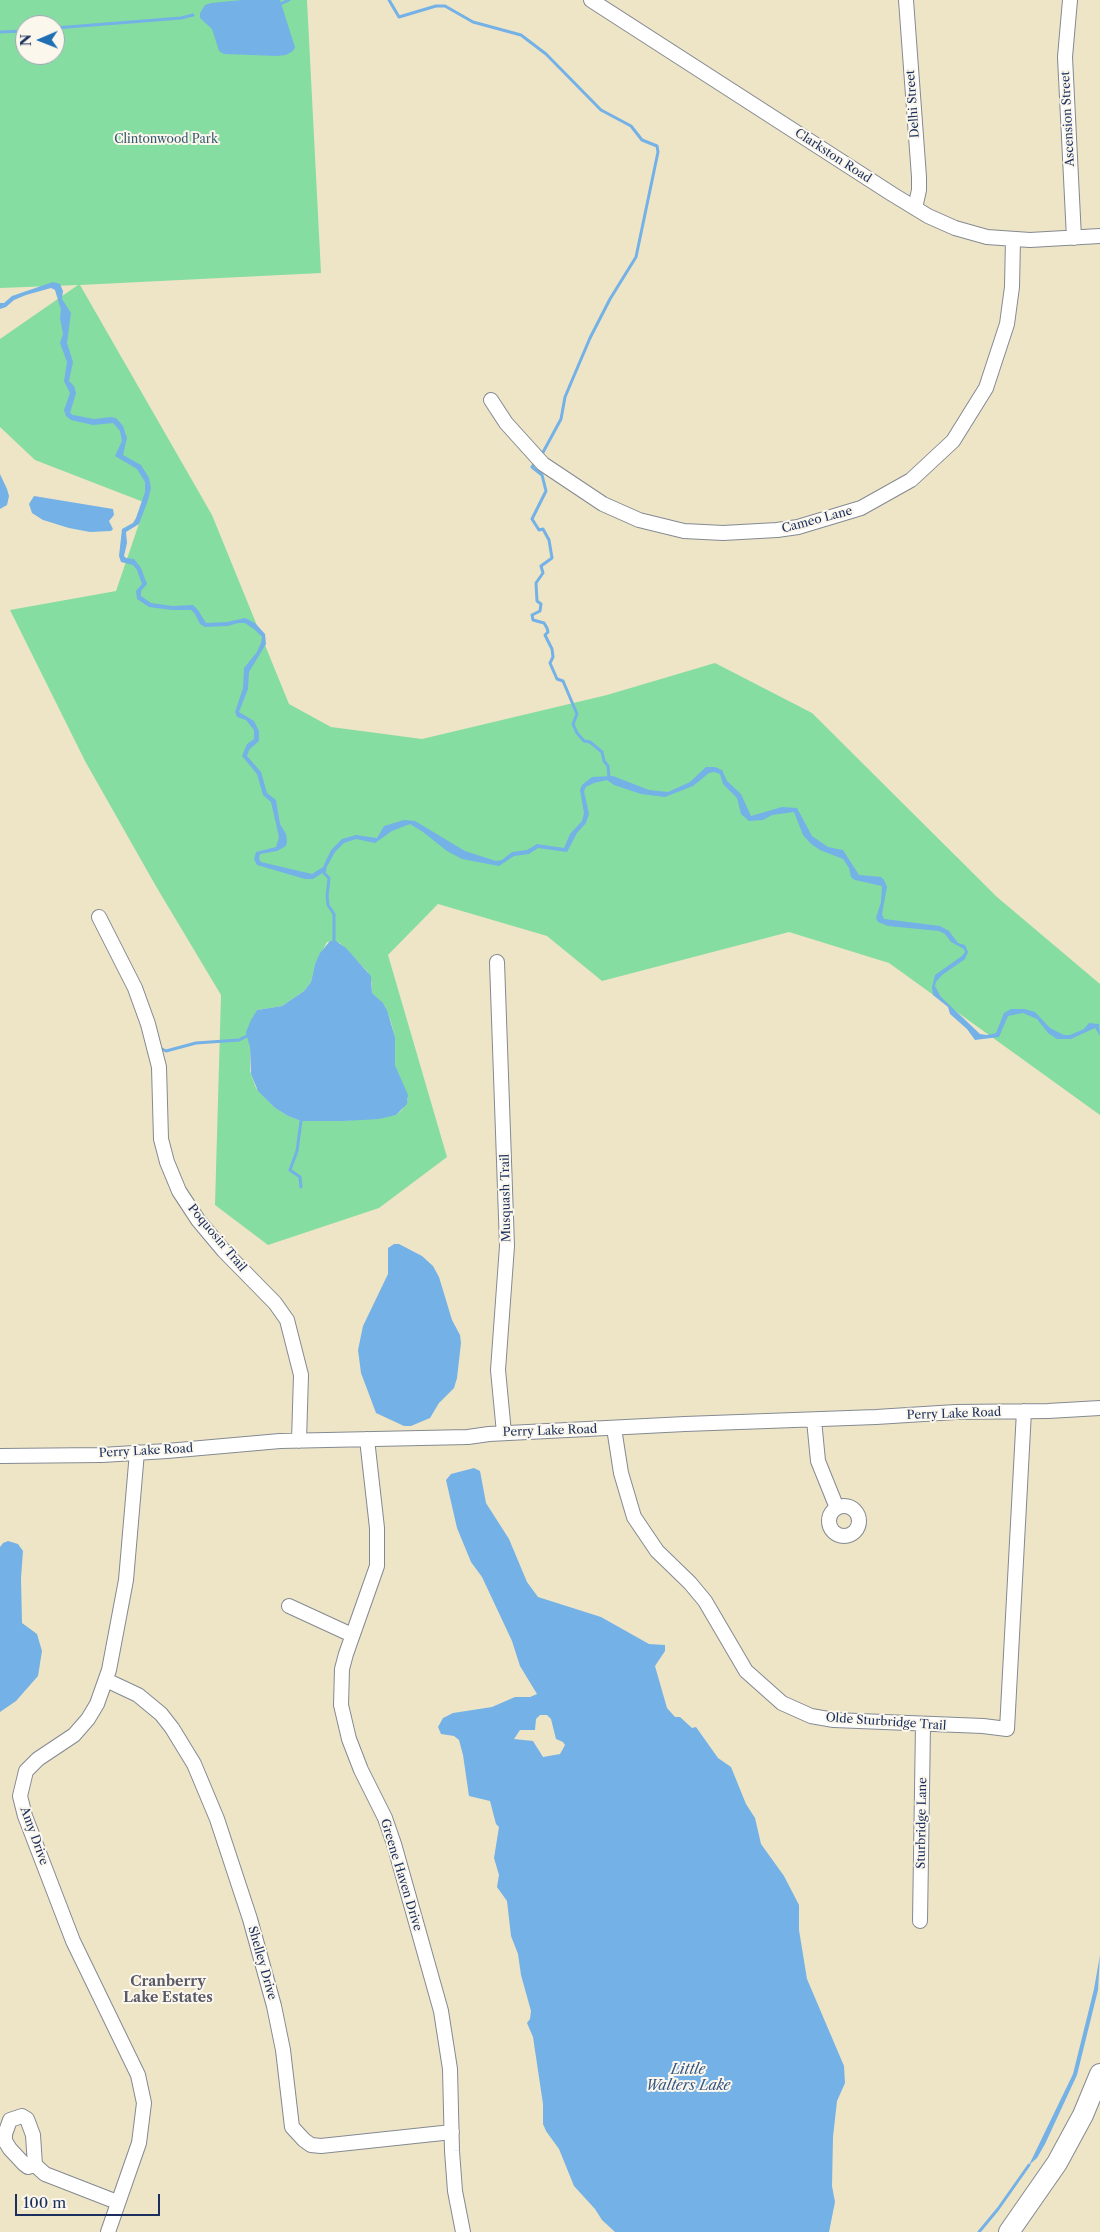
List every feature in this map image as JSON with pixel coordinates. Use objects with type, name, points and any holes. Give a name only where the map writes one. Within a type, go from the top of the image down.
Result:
[{"type":"highway","points":[[1009,2232],[1057,2163],[1084,2115],[1100,2074]]},
{"type":"street","name":"Clarkston Road","points":[[591,0],[915,208],[955,228],[987,238],[1074,238],[1100,236]]},
{"type":"street","name":"Delhi Street","points":[[906,0],[919,177],[919,190],[915,208]]},
{"type":"street","name":"Ascension Street","points":[[1070,0],[1065,57],[1074,238]]},
{"type":"street","name":"Cameo Lane","points":[[491,400],[506,423],[543,464],[603,504],[638,520],[684,531],[723,533],[798,527],[861,508],[911,480],[953,441],[986,388],[1007,324],[1012,287],[1013,239]]},
{"type":"street","name":"Poquosin Trail","points":[[99,917],[135,988],[148,1024],[159,1067],[161,1139],[167,1162],[179,1191],[198,1220],[224,1251],[275,1303],[287,1320],[301,1374],[300,1441]]},
{"type":"street","name":"Musquash Trail","points":[[497,962],[507,1236],[498,1370],[504,1433]]},
{"type":"street","name":"Perry Lake Road","points":[[0,1456],[102,1455],[167,1452],[300,1441],[468,1437],[504,1433],[695,1423],[1100,1408]]},
{"type":"street","name":"Olde Sturbridge Trail","points":[[614,1428],[621,1473],[634,1516],[656,1551],[690,1583],[705,1601],[746,1671],[782,1703],[811,1716],[834,1720],[983,1726],[1006,1729],[1024,1411]]},
{"type":"street","points":[[814,1420],[818,1461],[837,1508]]},
{"type":"street","name":"Greene Haven Drive","points":[[367,1439],[378,1553],[371,1587],[352,1635],[342,1668],[341,1687],[344,1724],[361,1770],[385,1818],[394,1844],[441,2011],[450,2069],[455,2191],[463,2232]]},
{"type":"street","name":"Amy Drive","points":[[108,2232],[139,2143],[144,2118],[144,2103],[138,2075],[73,1941],[20,1796],[26,1770],[38,1759],[74,1735],[88,1719],[97,1704],[106,1680],[126,1580],[137,1452]]},
{"type":"street","points":[[289,1606],[352,1635]]},
{"type":"street","name":"Shelley Drive","points":[[106,1680],[138,1696],[160,1714],[172,1728],[194,1764],[233,1864],[274,2006],[283,2050],[292,2127],[304,2140],[312,2145],[321,2146],[452,2132]]},
{"type":"street","name":"Sturbridge Lane","points":[[920,1922],[923,1725]]},
{"type":"street","points":[[35,2165],[54,2179],[117,2202]]},
{"type":"green space","name":"Clintonwood Park","points":[[0,0],[307,0],[321,273],[80,285],[212,515],[289,704],[331,727],[422,739],[607,695],[715,663],[812,713],[997,897],[1100,984],[1100,1115],[889,963],[789,932],[602,981],[547,936],[438,904],[388,955],[447,1157],[379,1208],[268,1245],[215,1205],[221,995],[157,888],[85,761],[10,610],[116,591],[146,503],[35,460],[0,427],[0,339],[78,285],[0,288]],"holes":[[[334,941],[340,943],[368,972],[372,983],[372,993],[385,1006],[395,1037],[395,1065],[408,1099],[402,1110],[396,1115],[344,1121],[301,1121],[275,1108],[256,1088],[250,1071],[250,1048],[247,1030],[257,1010],[282,1006],[304,991],[311,982],[315,964],[327,942]]]},
{"type":"water","points":[[242,0],[280,0],[295,47],[293,51],[286,55],[277,56],[224,54],[219,51],[212,29],[200,18],[200,13],[205,5],[211,3]]},
{"type":"water","points":[[53,282],[60,284],[63,291],[62,299],[71,313],[67,343],[73,362],[69,381],[74,386],[76,393],[70,413],[94,419],[116,418],[123,426],[127,438],[123,455],[141,465],[149,478],[151,488],[148,500],[139,524],[126,532],[127,543],[124,556],[134,559],[141,568],[147,584],[141,591],[141,596],[151,603],[172,606],[193,605],[206,623],[227,622],[245,618],[255,623],[265,634],[266,644],[249,672],[248,689],[239,712],[254,721],[259,731],[259,741],[249,750],[247,756],[261,772],[267,793],[276,800],[280,824],[286,834],[287,842],[286,846],[277,851],[260,854],[259,859],[261,862],[312,874],[323,867],[331,850],[342,839],[356,835],[377,838],[384,826],[404,820],[415,821],[465,851],[496,861],[502,860],[512,852],[527,850],[537,844],[564,848],[570,834],[582,821],[584,813],[580,790],[582,785],[592,777],[613,776],[649,790],[668,792],[690,782],[706,767],[715,767],[722,770],[727,781],[741,794],[751,816],[782,807],[797,808],[812,836],[828,847],[843,850],[859,875],[881,877],[887,887],[882,914],[884,919],[940,926],[949,931],[958,943],[965,945],[968,952],[965,959],[942,975],[935,986],[941,997],[980,1034],[996,1033],[1004,1013],[1011,1009],[1024,1009],[1035,1012],[1050,1028],[1064,1035],[1070,1035],[1084,1029],[1089,1023],[1099,1024],[1100,1036],[1095,1028],[1071,1039],[1057,1039],[1048,1033],[1037,1019],[1023,1013],[1008,1016],[999,1037],[975,1040],[967,1029],[950,1014],[948,1007],[933,995],[932,987],[935,975],[962,956],[965,952],[964,949],[951,942],[945,934],[939,931],[888,926],[878,922],[876,918],[881,902],[882,886],[855,880],[851,877],[849,868],[843,859],[820,850],[811,844],[803,835],[794,812],[772,815],[763,820],[749,821],[741,814],[737,798],[723,784],[720,774],[714,772],[709,773],[693,786],[665,797],[641,794],[614,785],[607,780],[594,783],[586,787],[584,791],[589,814],[586,823],[577,833],[567,852],[538,848],[529,854],[514,856],[499,866],[462,859],[447,851],[410,824],[392,831],[375,843],[356,839],[344,843],[335,852],[324,872],[313,879],[305,879],[257,865],[254,859],[256,852],[276,847],[279,837],[271,802],[263,795],[257,774],[242,756],[247,744],[254,739],[254,730],[246,720],[237,717],[235,712],[243,688],[244,668],[257,652],[262,637],[245,623],[205,627],[200,624],[191,610],[149,607],[137,599],[136,591],[142,584],[137,570],[133,565],[121,562],[119,556],[122,529],[133,523],[136,518],[145,492],[145,482],[137,469],[115,456],[122,441],[120,431],[113,423],[93,425],[71,420],[66,416],[64,410],[70,393],[64,381],[67,362],[60,343],[63,334],[60,318],[61,310],[55,290],[51,288],[26,295],[0,309],[0,303],[4,303],[12,296]]},
{"type":"water","points":[[0,474],[9,496],[7,505],[0,509]]},
{"type":"water","points":[[34,496],[113,509],[114,515],[109,521],[113,529],[111,531],[90,532],[43,520],[32,513],[29,504]]},
{"type":"water","points":[[330,941],[336,941],[346,948],[371,976],[372,993],[383,1003],[387,1010],[395,1037],[395,1065],[408,1095],[407,1104],[396,1115],[379,1119],[301,1121],[275,1108],[258,1091],[251,1074],[250,1048],[246,1032],[251,1020],[257,1010],[282,1006],[304,991],[311,982],[315,964],[320,953]]},
{"type":"water","points":[[394,1244],[399,1244],[422,1256],[433,1266],[439,1277],[452,1320],[460,1335],[461,1343],[454,1388],[439,1403],[430,1418],[411,1426],[404,1426],[376,1413],[361,1373],[358,1350],[363,1326],[388,1274],[388,1248]]},
{"type":"water","name":"Little Walters Lake","points":[[474,1468],[480,1471],[486,1503],[509,1539],[527,1582],[538,1597],[601,1617],[649,1644],[665,1645],[665,1651],[655,1666],[667,1708],[675,1717],[680,1717],[692,1728],[696,1727],[718,1758],[731,1767],[746,1804],[755,1818],[761,1844],[784,1876],[799,1905],[799,1930],[807,1979],[844,2066],[845,2083],[837,2101],[833,2137],[832,2186],[835,2202],[829,2232],[615,2232],[602,2220],[595,2209],[574,2186],[559,2149],[546,2131],[543,2124],[543,2104],[533,2037],[527,2023],[530,2019],[531,2011],[521,1975],[518,1954],[511,1936],[507,1901],[497,1887],[499,1875],[494,1858],[499,1827],[496,1824],[490,1801],[469,1796],[459,1740],[454,1736],[441,1734],[438,1727],[443,1718],[453,1713],[492,1707],[515,1697],[530,1697],[537,1694],[520,1666],[512,1641],[482,1577],[471,1562],[457,1528],[446,1480],[451,1474]],"holes":[[[540,1715],[547,1715],[551,1719],[556,1739],[565,1745],[560,1754],[543,1757],[533,1741],[514,1739],[520,1730],[535,1730],[536,1719]]]},
{"type":"water","points":[[8,1541],[18,1544],[23,1551],[21,1578],[22,1623],[37,1634],[42,1651],[38,1676],[16,1701],[0,1712],[0,1547]]},
{"type":"water","points":[[1100,1955],[1098,1990],[1077,2075],[1045,2144],[1037,2158],[1029,2165],[1073,2074],[1094,1989]]},
{"type":"waterway","points":[[278,5],[289,0]]},
{"type":"waterway","points":[[389,0],[399,17],[436,6],[445,6],[473,22],[521,35],[546,54],[601,110],[631,126],[642,140],[657,146],[658,152],[636,257],[610,299],[590,338],[565,397],[561,419],[541,456]]},
{"type":"waterway","points":[[65,27],[181,18],[193,15]]},
{"type":"waterway","points":[[0,32],[15,31]]},
{"type":"waterway","points":[[536,462],[532,467],[542,475],[546,491],[532,519],[539,530],[543,529],[549,540],[552,558],[541,566],[543,573],[536,583],[537,601],[541,604],[540,611],[532,615],[533,620],[544,623],[547,628],[548,632],[545,635],[552,649],[553,657],[550,663],[557,679],[563,681],[577,714],[573,724],[577,733],[584,741],[590,742],[602,752],[604,761],[608,766],[609,778]]},
{"type":"waterway","points":[[325,869],[324,873],[329,878],[328,905],[334,914],[334,941]]},
{"type":"waterway","points":[[160,1048],[166,1051],[196,1043],[239,1040],[247,1036]]},
{"type":"waterway","points":[[301,1121],[297,1151],[290,1170],[300,1177],[301,1187]]},
{"type":"waterway","points":[[979,2232],[1029,2165]]},
{"type":"district","name":"Cranberry Lake Estates","points":[[168,1990]]}]
